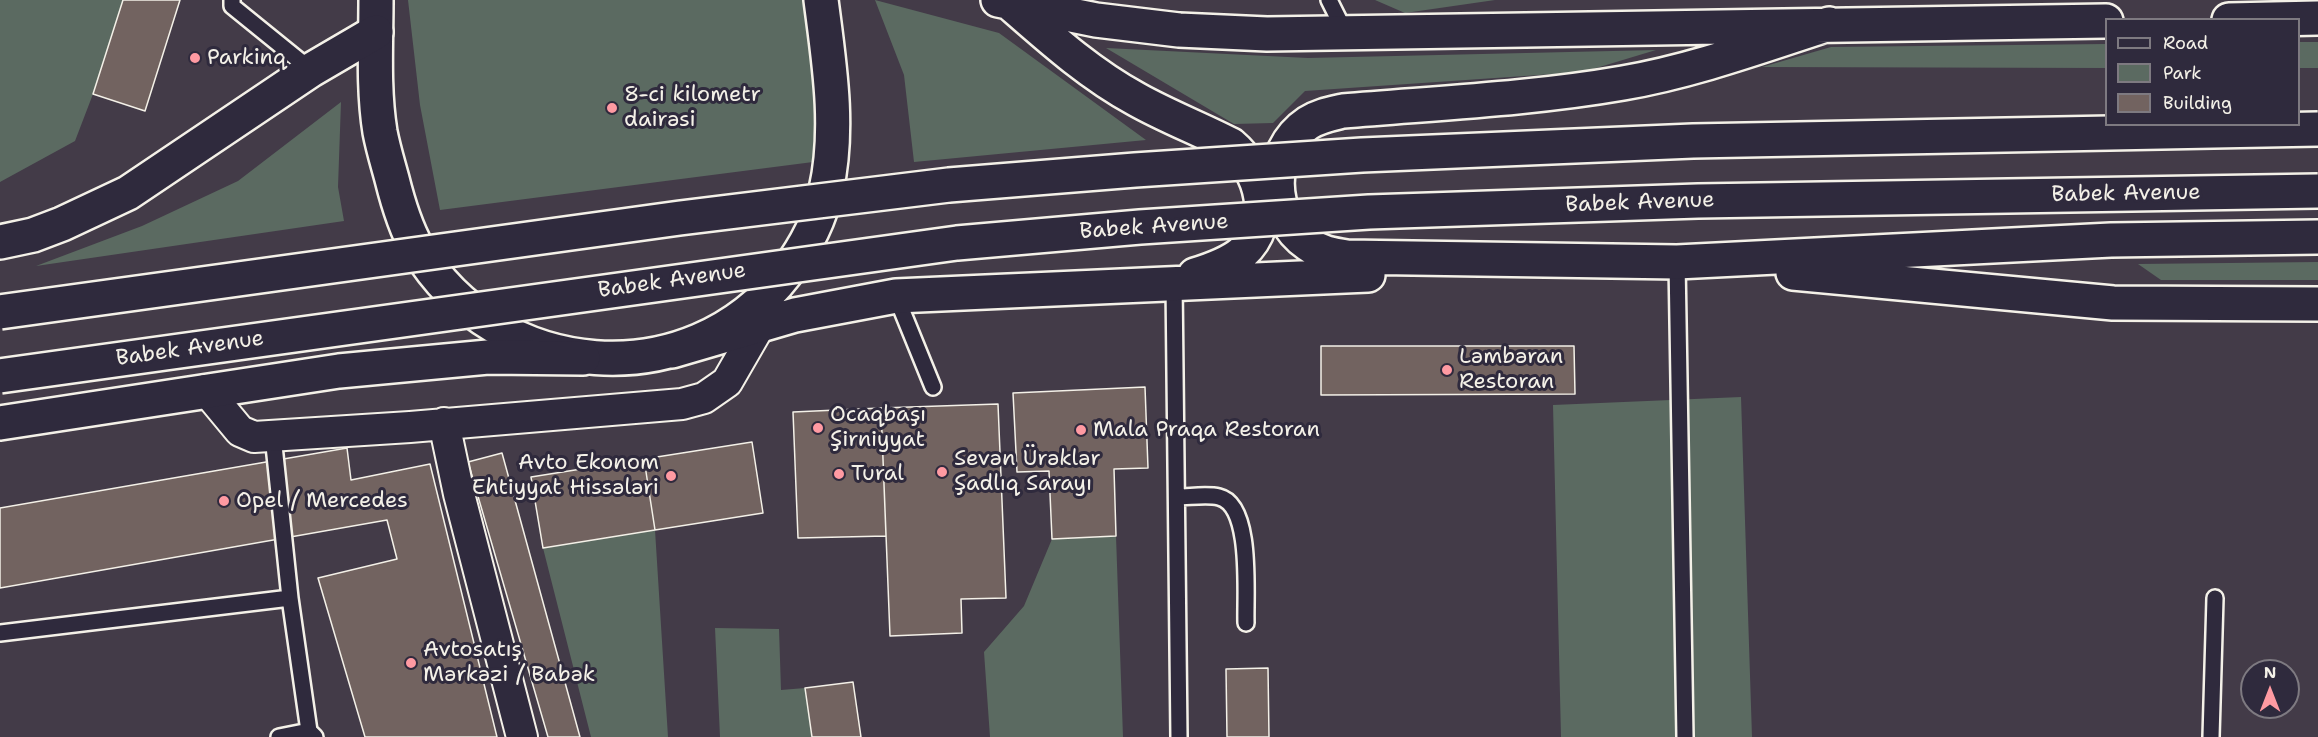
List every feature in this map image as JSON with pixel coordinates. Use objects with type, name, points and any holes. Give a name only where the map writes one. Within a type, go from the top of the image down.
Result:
[{"type":"main road","points":[[376,0],[380,132],[400,210],[417,248],[440,281],[470,310],[487,322],[504,333],[543,349],[583,358]]},
{"type":"main road","points":[[672,351],[714,334],[751,310],[777,285],[798,257],[814,225],[826,192],[832,157],[830,76],[821,0]]},
{"type":"main road","points":[[1606,0],[1622,28]]},
{"type":"main road","points":[[1003,1],[1096,20],[1179,30],[1267,34],[2105,21]]},
{"type":"main road","points":[[1003,1],[1101,78],[1137,100],[1231,145],[1243,155],[1253,169],[1260,187],[1260,217],[1254,234],[1242,252],[1211,270],[1174,282]]},
{"type":"main road","points":[[2300,18],[2318,18]]},
{"type":"main road","points":[[1829,24],[1688,69],[1625,83],[1537,95],[1343,111],[1324,115],[1306,124],[1289,143],[1278,165],[1276,188],[1282,213],[1293,231],[1309,245],[1325,253],[1347,257],[1677,262],[2113,303],[2318,304]]},
{"type":"main road","points":[[0,242],[33,235],[62,224],[128,193],[311,70],[376,32]]},
{"type":"main road","points":[[0,312],[680,218],[949,185],[1135,170],[1362,155],[1693,141],[2318,129]]},
{"type":"main road","name":"Babek Avenue","points":[[0,376],[945,244],[1128,228],[1368,212],[1698,201],[2318,191]]},
{"type":"main road","points":[[0,423],[339,371],[488,357],[628,358],[672,351],[760,325],[839,306],[896,296],[1174,282],[1677,262],[2111,240],[2318,237]]},
{"type":"street","points":[[206,390],[240,431],[254,437],[682,404],[704,398],[727,382],[798,257]]},
{"type":"street","points":[[444,423],[459,494],[522,737]]},
{"type":"lane","points":[[232,0],[232,6],[311,70]]},
{"type":"lane","points":[[1329,0],[1346,34]]},
{"type":"lane","points":[[1677,262],[1684,737]]},
{"type":"lane","points":[[1174,282],[1179,737]]},
{"type":"lane","points":[[896,296],[933,387]]},
{"type":"lane","points":[[273,436],[290,598],[312,734],[279,737]]},
{"type":"lane","points":[[1177,497],[1221,497],[1236,509],[1243,531],[1245,623]]},
{"type":"lane","points":[[0,633],[290,598]]},
{"type":"lane","points":[[2211,737],[2215,598]]},
{"type":"green space","points":[[0,0],[123,0],[93,94],[75,141],[0,182]]},
{"type":"green space","points":[[408,0],[807,0],[818,105],[813,162],[440,210],[420,105]]},
{"type":"green space","points":[[875,0],[999,33],[1146,140],[914,162],[904,75]]},
{"type":"green space","points":[[1375,0],[1495,0],[1405,13]]},
{"type":"green space","points":[[2300,42],[2318,42],[2318,68],[2300,68]]},
{"type":"green space","points":[[2105,44],[2105,68],[1762,67],[1831,47]]},
{"type":"green space","points":[[1106,48],[1308,58],[1656,50],[1583,72],[1305,91],[1273,123],[1234,124]]},
{"type":"green space","points":[[341,102],[338,187],[344,221],[36,266],[142,226],[238,181]]},
{"type":"green space","points":[[2318,262],[2318,280],[2161,280],[2138,264]]},
{"type":"green space","points":[[1741,397],[1752,737],[1561,737],[1553,405]]},
{"type":"green space","points":[[655,530],[668,737],[591,737],[543,548]]},
{"type":"green space","points":[[1116,536],[1123,737],[990,737],[984,652],[1024,606],[1052,539]]},
{"type":"green space","points":[[715,628],[779,629],[781,690],[805,688],[812,737],[720,737]]},
{"type":"building","points":[[123,0],[180,0],[145,111],[93,94]]},
{"type":"building","name":"Ləmbəran Restoran","points":[[1321,346],[1574,346],[1575,394],[1321,395]]},
{"type":"building","name":"Mala Praqa Restoran","points":[[1145,387],[1148,468],[1114,469],[1116,536],[1052,539],[1049,471],[1017,472],[1013,393]]},
{"type":"building","name":"Sevən Ürəklər Şadlıq Sarayı","points":[[998,404],[1006,598],[961,599],[962,633],[890,636],[881,408]]},
{"type":"building","name":"Tural","points":[[881,408],[886,536],[798,538],[793,412]]},
{"type":"building","points":[[752,442],[763,513],[655,530],[644,459]]},
{"type":"building","name":"Avtosatış Mərkəzi / Babək","points":[[347,448],[351,480],[430,464],[497,737],[365,737],[318,578],[397,559],[387,520],[0,588],[0,508]]},
{"type":"building","points":[[502,453],[580,737],[548,737],[468,462]]},
{"type":"building","points":[[644,459],[655,530],[543,548],[531,477]]},
{"type":"building","points":[[1268,668],[1269,737],[1227,737],[1226,669]]},
{"type":"building","points":[[853,682],[861,737],[812,737],[805,688]]},
{"type":"place","name":"Parkinq","points":[[195,58]]},
{"type":"place","name":"8-ci kilometr dairəsi","points":[[612,108]]},
{"type":"place","name":"Ləmbəran Restoran","points":[[1447,370]]},
{"type":"place","name":"Ocaqbaşı Şirniyyat","points":[[818,428]]},
{"type":"place","name":"Mala Praqa Restoran","points":[[1081,430]]},
{"type":"place","name":"Sevən Ürəklər Şadlıq Sarayı","points":[[942,472]]},
{"type":"place","name":"Tural","points":[[839,474]]},
{"type":"place","name":"Avto Ekonom Ehtiyyat Hissələri","points":[[671,476]]},
{"type":"place","name":"Opel / Mercedes","points":[[224,501]]},
{"type":"place","name":"Avtosatış Mərkəzi / Babək","points":[[411,663]]}]
